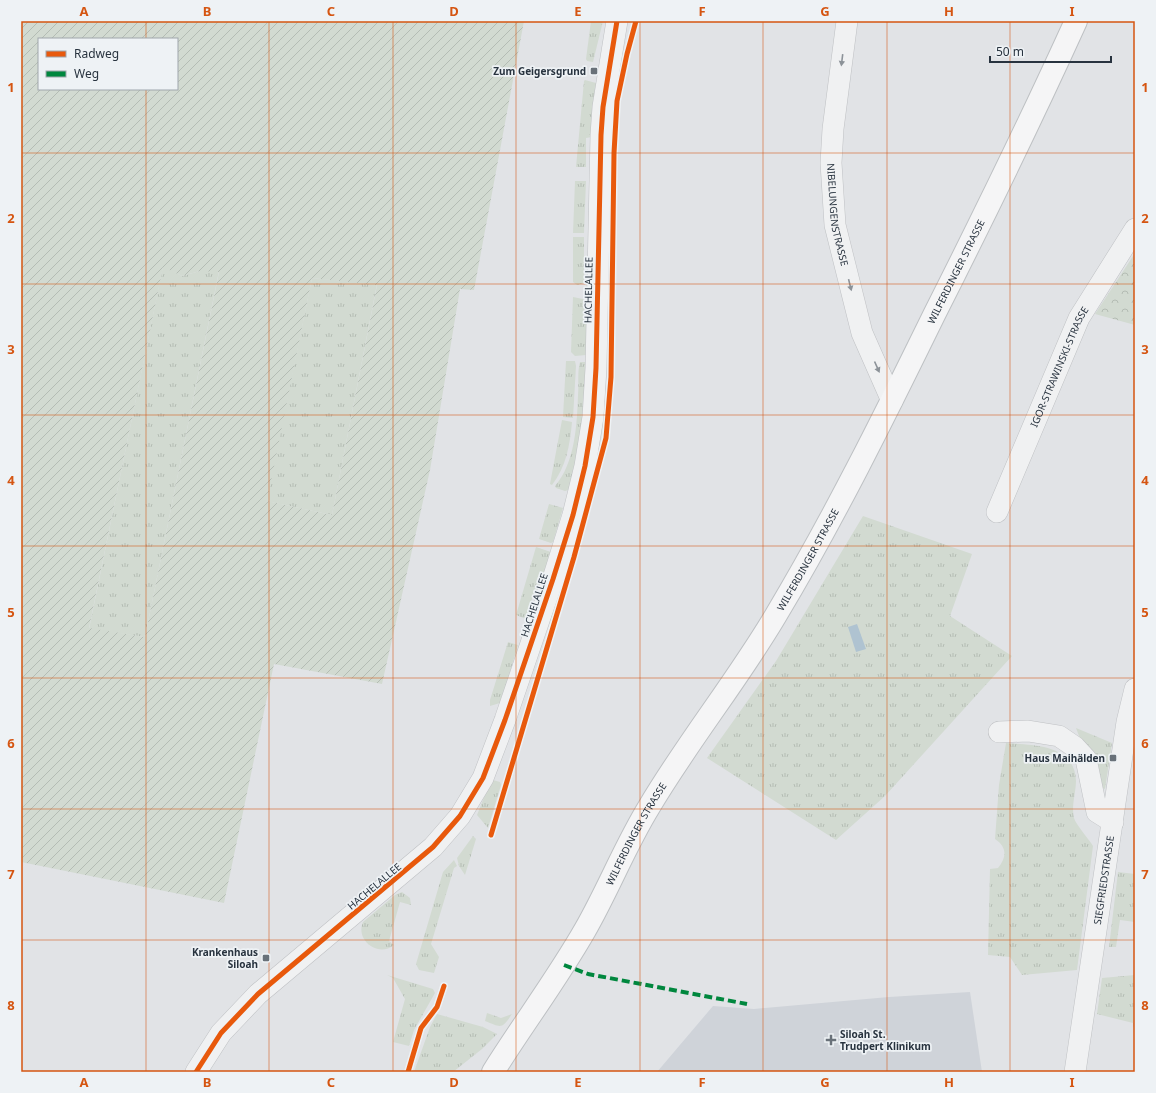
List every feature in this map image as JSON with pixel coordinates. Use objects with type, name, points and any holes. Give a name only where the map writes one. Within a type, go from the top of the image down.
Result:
[{"type":"main road","name":"WILFERDINGER STRASSE","points":[[493,1072],[537,1003],[564,965],[587,927],[649,807],[774,618],[838,506],[892,401],[1005,172],[1076,21]]},
{"type":"street","name":"HACHELALLEE","points":[[196,1072],[221,1033],[253,999],[433,847],[460,816],[471,800],[491,757],[543,608],[573,515],[590,440],[596,368],[600,135],[607,77],[617,21]]},
{"type":"street","name":"NIBELUNGENSTRASSE","points":[[847,21],[833,129],[831,163],[835,225],[862,333],[892,401]]},
{"type":"street","name":"IGOR-STRAWINSKI-STRASSE","points":[[997,512],[1079,318],[1135,229]]},
{"type":"street","name":"SIEGFRIEDSTRASSE","points":[[1075,1072],[1113,822],[1126,722],[1135,688]]},
{"type":"street","points":[[998,732],[1028,731],[1059,736],[1075,746],[1086,759],[1098,812],[1113,822]]},
{"type":"shaded area","name":"Siloah St. Trudpert Klinikum","points":[[970,992],[982,1072],[657,1072],[713,1006],[754,1009],[889,997]]},
{"type":"green space","points":[[21,21],[524,21],[474,290],[460,289],[430,470],[382,684],[274,664],[224,903],[21,862]],"holes":[[[163,267],[182,276],[200,271],[219,272],[145,637],[89,628]],[[312,278],[377,285],[332,515],[267,501]]]},
{"type":"green space","points":[[591,21],[603,21],[593,62],[587,61],[586,59]]},
{"type":"green space","points":[[584,81],[596,83],[592,137],[586,138],[586,167],[576,167]]},
{"type":"green space","points":[[575,181],[586,181],[584,233],[573,233]]},
{"type":"green space","points":[[573,237],[584,237],[584,283],[577,285],[573,282]]},
{"type":"green space","points":[[1135,253],[1135,325],[1095,314]]},
{"type":"green space","points":[[163,266],[182,276],[200,271],[219,271],[145,637],[89,629]]},
{"type":"green space","points":[[312,278],[377,284],[332,515],[266,501]]},
{"type":"green space","points":[[573,297],[583,299],[588,307],[588,353],[586,355],[575,356],[571,352]]},
{"type":"green space","points":[[566,361],[575,361],[576,366],[573,418],[563,417]]},
{"type":"green space","points":[[580,362],[585,362],[588,365],[586,399],[571,489],[565,491],[556,488],[555,486],[562,477],[567,466],[574,443],[577,419],[578,374]]},
{"type":"green space","points":[[562,420],[572,422],[570,439],[561,471],[552,485],[550,484]]},
{"type":"green space","points":[[549,504],[563,508],[553,542],[551,543],[539,539]]},
{"type":"green space","points":[[863,516],[972,554],[950,616],[1012,656],[885,796],[836,840],[707,758],[776,661]]},
{"type":"green space","points":[[536,547],[551,552],[541,591],[535,589],[526,619],[516,615]]},
{"type":"green space","points":[[508,642],[518,645],[509,675],[514,678],[500,703],[490,706],[490,700]]},
{"type":"green space","points":[[1076,728],[1112,743],[1105,789],[1098,786]]},
{"type":"green space","points":[[1006,743],[1040,746],[1051,749],[1061,753],[1074,769],[1076,781],[1073,814],[1077,824],[1093,846],[1077,970],[1022,975],[1010,957],[988,955],[990,869],[998,868],[1004,856],[1004,849],[1002,845],[995,839],[999,785]]},
{"type":"green space","points":[[493,780],[500,782],[501,785],[488,828],[477,815]]},
{"type":"green space","points":[[473,836],[476,839],[465,875],[459,866],[457,858]]},
{"type":"green space","points":[[454,860],[457,866],[454,868],[431,944],[439,957],[434,973],[419,970],[416,964],[443,872]]},
{"type":"green space","points":[[1118,872],[1135,874],[1135,922],[1120,920],[1116,947],[1109,947]]},
{"type":"green space","points":[[402,892],[410,898],[411,905],[400,902],[389,941],[394,945],[388,948],[375,948],[365,941],[362,935],[361,929],[363,922],[395,895]]},
{"type":"green space","points":[[387,975],[433,989],[435,993],[414,1030],[409,1046],[393,1042],[405,999],[393,978]]},
{"type":"green space","points":[[1135,975],[1135,1050],[1133,1023],[1097,1014],[1102,978]]},
{"type":"green space","points":[[487,1013],[501,1018],[512,1014],[504,1025],[498,1026],[485,1021]]},
{"type":"green space","points":[[437,1014],[483,1027],[497,1034],[482,1049],[453,1072],[414,1072],[430,1027]]},
{"type":"water","points":[[857,624],[866,649],[856,652],[848,627]]},
{"type":"marked path","points":[[564,965],[588,974],[747,1004]]},
{"type":"cycle path","points":[[196,1072],[221,1033],[258,994],[433,847],[460,816],[483,778],[505,720],[553,579],[573,515],[585,466],[593,417],[596,368],[601,135],[603,107],[617,21]]},
{"type":"cycle path","points":[[491,835],[574,557],[606,438],[611,377],[614,153],[617,101],[636,21]]},
{"type":"cycle path","points":[[408,1072],[421,1028],[437,1007],[444,986]]},
{"type":"place","name":"Zum Geigersgrund","points":[[594,71]]},
{"type":"place","name":"Haus Maihälden","points":[[1113,758]]},
{"type":"place","name":"Krankenhaus Siloah","points":[[266,958]]},
{"type":"place","name":"Siloah St. Trudpert Klinikum","points":[[831,1040]]}]
